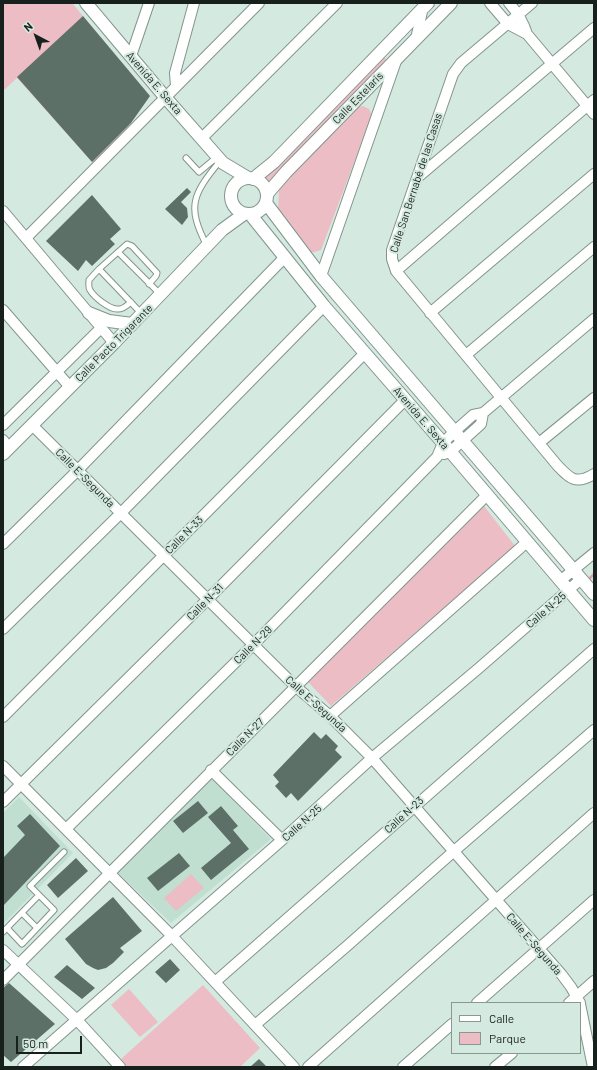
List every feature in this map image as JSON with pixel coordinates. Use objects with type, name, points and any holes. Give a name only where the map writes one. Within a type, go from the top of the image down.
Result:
[{"type":"street","name":"Avenida E. Sexta","points":[[86,3],[165,97],[221,160],[250,178]]},
{"type":"street","points":[[131,56],[149,3]]},
{"type":"street","points":[[176,86],[175,73],[194,3]]},
{"type":"street","points":[[26,238],[258,3]]},
{"type":"street","points":[[202,138],[337,3]]},
{"type":"street","name":"Calle Estelaris","points":[[266,198],[286,172],[451,3]]},
{"type":"street","points":[[490,3],[508,24],[527,34]]},
{"type":"street","points":[[396,271],[592,107],[527,34],[519,14],[509,3]]},
{"type":"street","name":"Calle San Bernabé de las Casas","points":[[532,3],[461,63],[453,74],[392,254],[392,263],[396,271],[430,313],[565,474],[573,479],[579,480],[594,474]]},
{"type":"street","points":[[416,39],[425,5]]},
{"type":"street","name":"Calle Estelaris","points":[[250,178],[274,162],[425,5]]},
{"type":"street","points":[[417,178],[594,28]]},
{"type":"street","points":[[321,276],[397,58]]},
{"type":"street","name":"Avenida E. Sexta","points":[[221,160],[232,189]]},
{"type":"street","points":[[430,313],[594,174]]},
{"type":"street","points":[[250,178],[260,182],[265,187],[266,198],[262,209],[256,213],[247,214],[239,211],[232,202],[231,198],[232,189],[240,180],[250,178]]},
{"type":"street","name":"Avenida E. Sexta","points":[[266,198],[321,276],[594,594]]},
{"type":"street","name":"Calle Pacto Trigarante","points":[[222,230],[232,202]]},
{"type":"street","points":[[3,211],[114,343]]},
{"type":"street","name":"Avenida E. Sexta","points":[[247,214],[364,354],[446,447],[594,620]]},
{"type":"street","name":"Calle Pacto Trigarante","points":[[5,447],[32,425],[114,343],[222,230],[247,214]]},
{"type":"street","points":[[466,355],[594,247]]},
{"type":"street","points":[[3,544],[78,471],[284,258]]},
{"type":"street","points":[[3,629],[120,514],[324,306]]},
{"type":"street","points":[[3,310],[70,387]]},
{"type":"street","points":[[89,313],[109,321],[132,324]]},
{"type":"street","points":[[446,447],[455,431],[473,415],[483,413],[594,319]]},
{"type":"street","points":[[3,425],[101,328]]},
{"type":"street","name":"Calle N-33","points":[[3,717],[364,354]]},
{"type":"street","points":[[539,443],[594,398]]},
{"type":"street","name":"Calle N-31","points":[[3,802],[207,600],[404,400]]},
{"type":"street","points":[[446,447],[463,441],[481,424],[483,413]]},
{"type":"street","name":"Calle E-Segunda","points":[[32,425],[207,600],[296,686],[330,716],[372,758],[539,949],[571,987],[579,1001]]},
{"type":"street","name":"Calle N-29","points":[[66,829],[253,645],[446,447]]},
{"type":"street","name":"Calle N-27","points":[[3,980],[487,495]]},
{"type":"street","points":[[330,716],[527,542]]},
{"type":"street","points":[[560,581],[577,574],[594,553]]},
{"type":"street","name":"Calle N-25","points":[[23,1067],[282,840],[372,758],[569,590],[577,574]]},
{"type":"street","points":[[583,607],[594,597]]},
{"type":"street","name":"Calle N-23","points":[[215,982],[594,649]]},
{"type":"street","points":[[254,1024],[347,946],[594,730]]},
{"type":"street","points":[[3,766],[172,936],[294,1067]]},
{"type":"street","points":[[212,770],[282,840]]},
{"type":"street","points":[[308,1067],[594,814]]},
{"type":"street","points":[[478,1002],[594,900]]},
{"type":"street","points":[[3,950],[77,1020],[118,1066]]},
{"type":"street","points":[[579,1001],[594,981]]},
{"type":"street","name":"Calle E-Segunda","points":[[581,1011],[592,1065]]},
{"type":"street","points":[[403,1067],[451,1025]]},
{"type":"street","points":[[496,1067],[511,1054]]},
{"type":"lane","points":[[186,158],[199,172],[221,160]]},
{"type":"lane","points":[[207,246],[197,225],[195,213],[196,195],[204,181],[221,160]]},
{"type":"lane","points":[[131,302],[122,309],[110,307],[103,303],[90,289],[88,286],[90,280],[126,244],[132,246],[157,273],[149,284]]},
{"type":"lane","points":[[118,252],[160,295]]},
{"type":"lane","points":[[100,269],[142,314]]},
{"type":"lane","points":[[39,895],[5,930],[22,944],[54,910],[39,895],[30,886],[64,852]]},
{"type":"lane","points":[[22,913],[37,928]]},
{"type":"shaded area","points":[[211,778],[271,839],[171,923],[116,871]]},
{"type":"shaded area","points":[[19,797],[73,853],[3,924],[3,813]]},
{"type":"green space","points":[[3,3],[72,3],[150,96],[128,126],[93,163],[17,78],[3,91]]},
{"type":"green space","points":[[384,57],[389,63],[267,183],[263,178]]},
{"type":"green space","points":[[363,106],[369,109],[372,115],[321,250],[311,253],[278,211],[279,191],[283,183],[358,107]]},
{"type":"green space","points":[[484,506],[515,546],[331,706],[308,682]]},
{"type":"green space","points":[[191,874],[204,888],[176,911],[164,898]]},
{"type":"green space","points":[[203,985],[260,1048],[240,1067],[127,1067],[121,1059]]},
{"type":"green space","points":[[129,989],[158,1022],[140,1037],[111,1005]]},
{"type":"building","points":[[83,16],[150,96],[131,123],[92,162],[17,77]]},
{"type":"building","points":[[187,188],[191,192],[181,202],[187,208],[188,217],[182,225],[165,209]]},
{"type":"building","points":[[92,195],[121,229],[110,239],[115,244],[92,266],[86,260],[78,271],[46,241]]},
{"type":"building","points":[[314,732],[321,739],[326,734],[338,746],[335,750],[342,757],[298,801],[291,793],[286,798],[275,786],[279,782],[273,775]]},
{"type":"building","points":[[198,801],[208,813],[183,833],[173,821]]},
{"type":"building","points":[[221,806],[238,826],[233,830],[249,849],[211,880],[201,868],[231,843],[208,817]]},
{"type":"building","points":[[30,814],[60,846],[3,906],[3,858],[25,835],[17,826]]},
{"type":"building","points":[[179,853],[190,866],[158,891],[147,878]]},
{"type":"building","points":[[76,858],[88,871],[58,898],[47,885]]},
{"type":"building","points":[[113,897],[142,931],[120,948],[124,952],[113,963],[106,968],[98,970],[86,964],[65,939]]},
{"type":"building","points":[[170,959],[180,970],[166,983],[155,972]]},
{"type":"building","points":[[67,965],[95,988],[82,999],[54,977]]},
{"type":"building","points":[[9,983],[55,1024],[11,1062],[3,1055],[3,988]]},
{"type":"building","points":[[259,1059],[267,1067],[250,1067]]},
{"type":"waterway","points":[[590,578],[594,574]]}]
